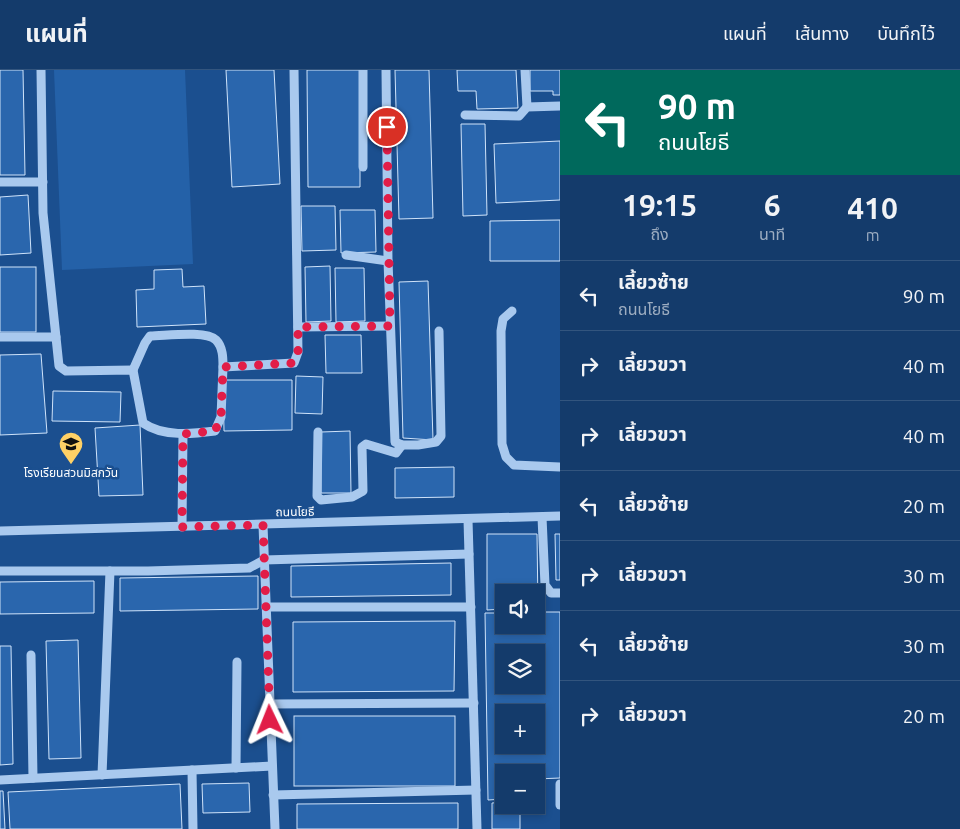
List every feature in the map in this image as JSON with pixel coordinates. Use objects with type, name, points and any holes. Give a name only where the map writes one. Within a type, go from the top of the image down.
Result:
[{"type":"street","points":[[41,70],[43,213],[59,366],[66,371],[133,370]]},
{"type":"street","points":[[223,367],[294,363],[298,352],[294,70]]},
{"type":"street","points":[[363,70],[363,167]]},
{"type":"street","points":[[386,70],[390,326],[395,442],[402,445],[436,442],[441,436],[439,330]]},
{"type":"street","points":[[465,115],[519,116],[527,107],[525,70]]},
{"type":"street","points":[[527,107],[560,106]]},
{"type":"street","points":[[0,182],[43,182]]},
{"type":"street","points":[[346,255],[388,260]]},
{"type":"street","points":[[512,311],[503,319],[500,331],[502,444],[506,457],[514,465],[560,467]]},
{"type":"street","points":[[298,327],[390,326]]},
{"type":"street","points":[[198,335],[215,339],[220,345],[223,367],[221,417],[215,431],[183,434],[150,428],[143,423],[133,370],[144,342],[150,336],[198,335]]},
{"type":"street","points":[[0,337],[56,337]]},
{"type":"street","points":[[318,432],[317,496],[321,500],[352,498],[363,491],[362,447],[366,444],[396,453],[402,445]]},
{"type":"street","points":[[182,527],[183,434]]},
{"type":"street","name":"ถนนโยธี","points":[[0,531],[468,520],[560,516]]},
{"type":"street","points":[[542,517],[545,585],[552,593],[560,593]]},
{"type":"street","points":[[468,520],[477,829]]},
{"type":"street","points":[[263,525],[274,829]]},
{"type":"street","points":[[0,571],[249,568],[264,560],[469,554]]},
{"type":"street","points":[[102,775],[110,571]]},
{"type":"street","points":[[266,607],[471,607]]},
{"type":"street","points":[[30,655],[33,778]]},
{"type":"street","points":[[236,768],[237,662]]},
{"type":"street","points":[[270,704],[474,703]]},
{"type":"street","points":[[0,780],[272,766]]},
{"type":"street","points":[[192,770],[193,829]]},
{"type":"street","points":[[560,784],[560,805]]},
{"type":"street","points":[[273,795],[476,790]]},
{"type":"shaded area","points":[[54,70],[185,70],[193,264],[62,270]]},
{"type":"building","points":[[0,70],[23,70],[25,175],[0,175]]},
{"type":"building","points":[[226,70],[274,70],[280,184],[232,187]]},
{"type":"building","points":[[307,70],[360,70],[360,187],[308,187]]},
{"type":"building","points":[[395,70],[429,70],[433,218],[399,219]]},
{"type":"building","points":[[457,70],[516,70],[518,108],[477,109],[476,91],[458,91]]},
{"type":"building","points":[[530,70],[560,70],[560,95],[553,95],[553,91],[530,91]]},
{"type":"building","points":[[461,124],[485,124],[487,215],[463,216]]},
{"type":"building","points":[[560,141],[560,200],[496,203],[494,144]]},
{"type":"building","points":[[28,195],[31,253],[0,255],[0,197]]},
{"type":"building","points":[[301,206],[335,206],[336,250],[302,251]]},
{"type":"building","points":[[340,210],[375,210],[376,252],[341,253]]},
{"type":"building","points":[[560,220],[560,261],[490,261],[490,221]]},
{"type":"building","points":[[330,266],[331,321],[306,322],[305,267]]},
{"type":"building","points":[[0,267],[36,267],[36,332],[0,332]]},
{"type":"building","points":[[335,268],[364,268],[365,321],[336,322]]},
{"type":"building","points":[[182,269],[183,287],[204,286],[206,324],[137,327],[136,290],[154,289],[154,270]]},
{"type":"building","points":[[428,281],[433,440],[403,438],[399,282]]},
{"type":"building","points":[[325,335],[361,335],[362,373],[326,373]]},
{"type":"building","points":[[41,354],[47,433],[0,435],[0,355]]},
{"type":"building","points":[[296,376],[323,377],[322,414],[295,413]]},
{"type":"building","points":[[223,380],[292,380],[292,430],[224,431]]},
{"type":"building","points":[[53,391],[121,392],[120,422],[52,421]]},
{"type":"building","points":[[140,425],[143,495],[99,496],[95,428]]},
{"type":"building","points":[[350,431],[351,493],[321,493],[321,432]]},
{"type":"building","points":[[454,467],[454,497],[395,498],[395,468]]},
{"type":"building","points":[[487,534],[537,534],[538,584],[495,584],[495,610],[487,610]]},
{"type":"building","points":[[555,534],[560,534],[560,580],[556,580]]},
{"type":"building","points":[[451,563],[451,595],[291,597],[291,566]]},
{"type":"building","points":[[258,576],[258,609],[120,611],[120,578]]},
{"type":"building","points":[[94,581],[94,613],[0,614],[0,582]]},
{"type":"building","points":[[545,612],[560,612],[560,778],[545,779],[545,764],[495,764],[495,800],[488,800],[485,613],[495,613],[495,634],[545,634]]},
{"type":"building","points":[[455,621],[454,691],[293,692],[293,622]]},
{"type":"building","points":[[78,640],[81,758],[49,759],[46,641]]},
{"type":"building","points":[[0,646],[11,646],[13,764],[0,765]]},
{"type":"building","points":[[294,716],[455,716],[455,786],[294,786]]},
{"type":"building","points":[[249,783],[250,812],[203,813],[202,784]]},
{"type":"building","points":[[180,784],[182,829],[10,829],[8,792]]},
{"type":"building","points":[[0,791],[3,791],[5,829],[0,829]]},
{"type":"building","points":[[458,803],[458,829],[297,829],[297,804]]},
{"type":"building","points":[[492,803],[495,803],[495,814],[520,814],[520,829],[492,829]]},
{"type":"place","name":"โรงเรียนสวนมิสกวัน","points":[[71,465]]},
{"type":"route","points":[[270,720],[263,525],[182,527],[183,434],[215,431],[221,417],[223,367],[294,363],[298,352],[298,327],[390,326],[387,127]]}]
